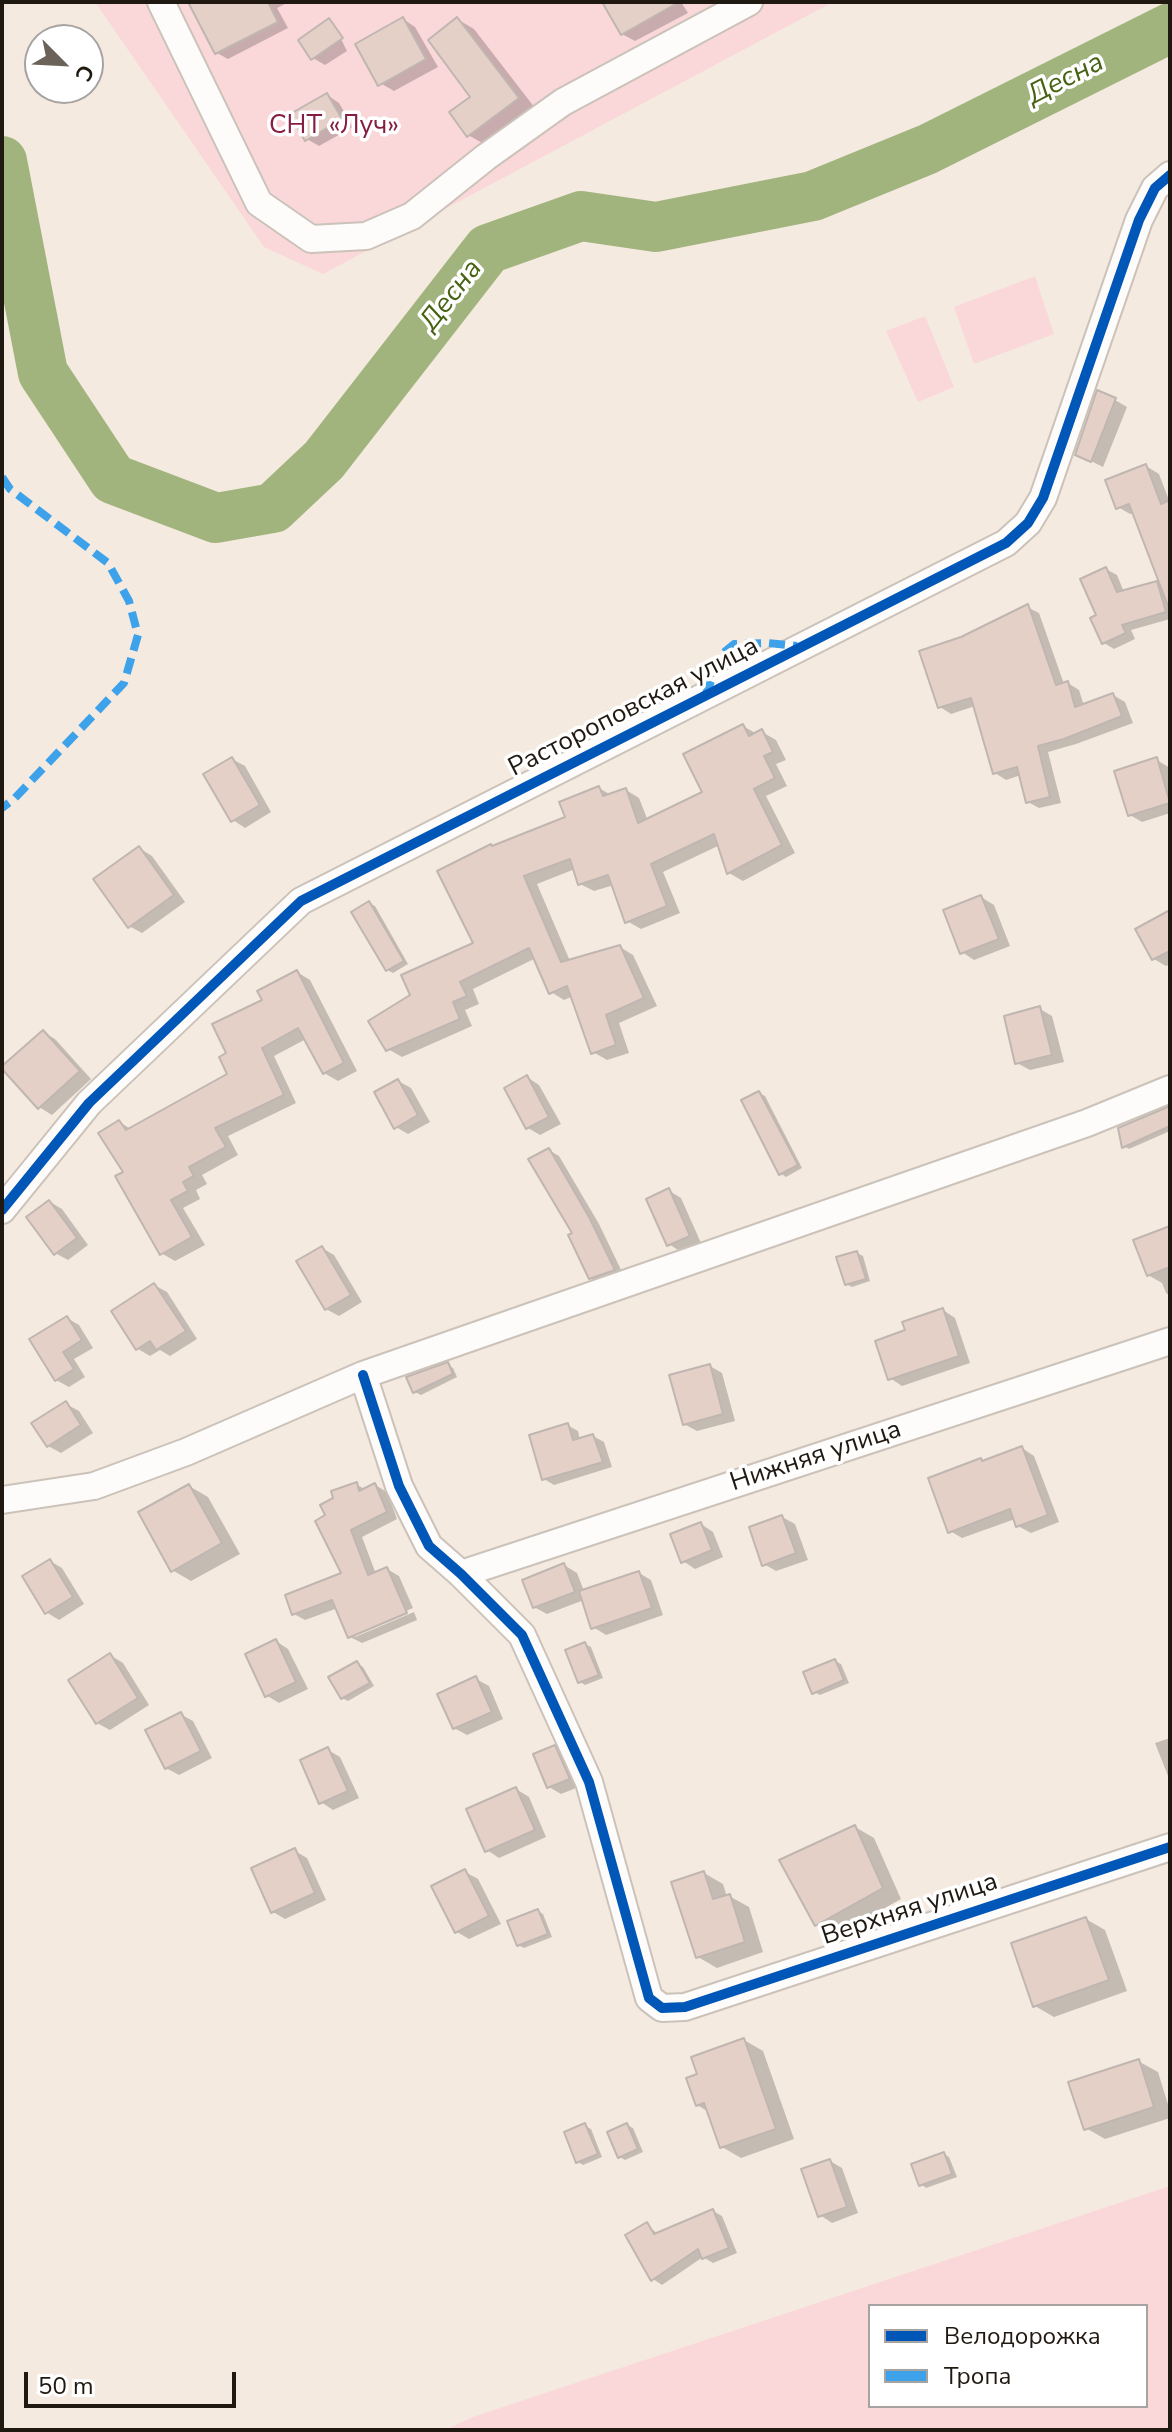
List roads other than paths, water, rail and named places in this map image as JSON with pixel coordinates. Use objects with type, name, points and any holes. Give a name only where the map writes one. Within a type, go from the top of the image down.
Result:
[{"type":"street","points":[[161,2],[259,203],[311,239],[366,236],[412,216],[563,102],[749,2]]},
{"type":"street","name":"Растороповская улица","points":[[2,1210],[89,1103],[301,901],[1006,543],[1028,523],[1043,498],[1139,220],[1155,188],[1170,175]]},
{"type":"street","points":[[2,1500],[94,1486],[186,1452],[363,1375],[1087,1123],[1170,1089]]},
{"type":"street","name":"Нижняя улица","points":[[461,1574],[1170,1341]]},
{"type":"street","points":[[363,1375],[399,1486],[429,1546],[461,1574]]},
{"type":"street","name":"Верхняя улица","points":[[461,1574],[522,1635],[589,1782],[649,1998],[662,2008],[685,2007],[1170,1847]]},
{"type":"waterway","name":"Десна","points":[[2,161],[43,373],[113,479],[216,518],[273,508],[324,460],[488,249],[581,216],[656,227],[813,196],[928,149],[1170,28]]},
{"type":"park label","name":"СНТ «Луч»","points":[[334,127]]}]
